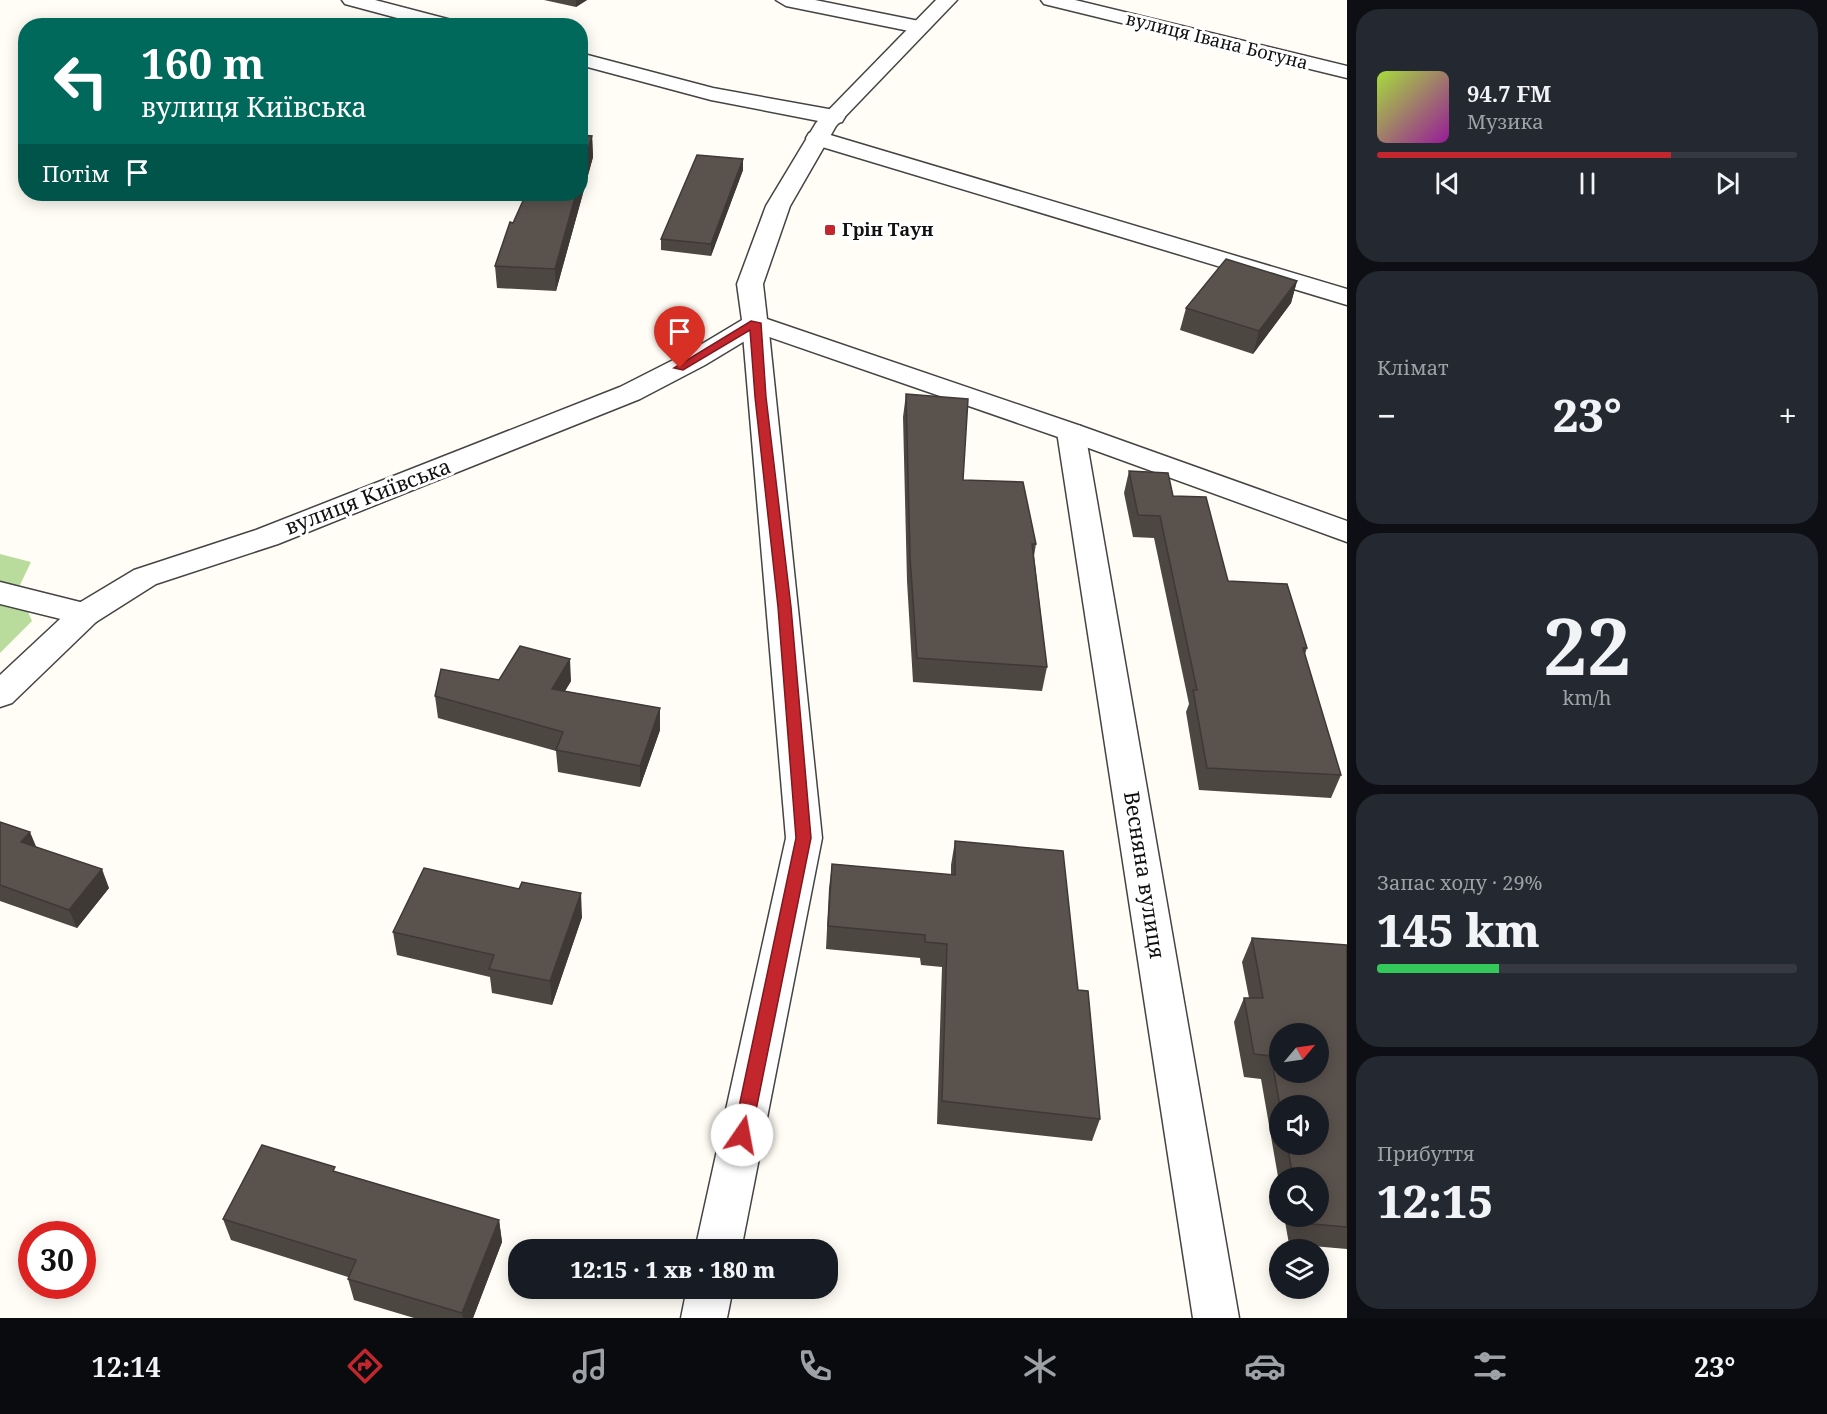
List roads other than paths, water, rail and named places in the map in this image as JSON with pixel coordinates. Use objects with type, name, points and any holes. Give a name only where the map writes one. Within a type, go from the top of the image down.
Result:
[{"type":"street","points":[[352,0],[421,18]]},
{"type":"street","points":[[786,0],[919,27]]},
{"type":"street","points":[[720,1239],[804,838],[784,607],[760,397],[750,284],[778,206],[817,138],[834,117],[947,0]]},
{"type":"street","name":"вулиця Івана Богуна","points":[[1051,0],[1347,72]]},
{"type":"street","points":[[588,61],[711,94],[834,117]]},
{"type":"street","points":[[817,138],[1347,297]]},
{"type":"street","points":[[755,323],[1071,432],[1347,532]]},
{"type":"street","name":"вулиця Київська","points":[[0,695],[85,614],[145,577],[267,537],[630,393],[696,359],[755,323]]},
{"type":"street","name":"Весняна вулиця","points":[[1071,432],[1216,1318]]},
{"type":"street","points":[[0,593],[85,614]]},
{"type":"street","points":[[704,1318],[708,1299]]},
{"type":"place","name":"Грін Таун","points":[[830,230]]}]
